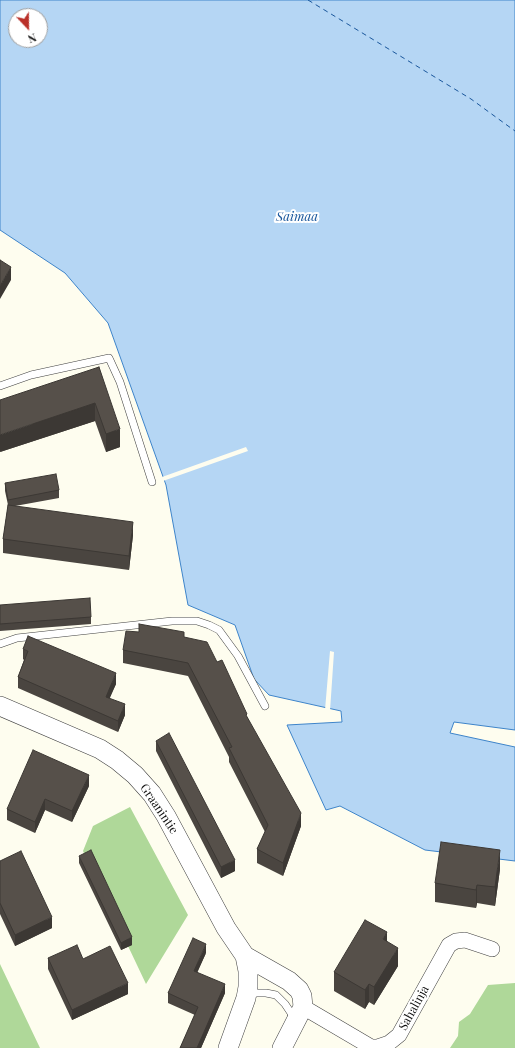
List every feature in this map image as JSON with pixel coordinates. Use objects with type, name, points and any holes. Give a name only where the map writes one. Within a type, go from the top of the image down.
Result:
[{"type":"street","name":"Graanintie","points":[[0,706],[100,749],[117,760],[135,775],[152,794],[166,816],[226,928],[245,956],[248,971],[246,998],[228,1048]]},
{"type":"street","name":"Sahalinja","points":[[303,1007],[371,1047],[377,1047],[389,1043],[399,1035],[449,945],[456,941],[465,940],[492,949]]},
{"type":"street","name":"Graanintie","points":[[245,956],[289,981],[300,990],[303,1007]]},
{"type":"street","points":[[282,1048],[303,1007]]},
{"type":"lane","points":[[0,386],[31,376],[109,358],[120,382],[152,482]]},
{"type":"lane","points":[[0,644],[17,638],[172,621],[197,621],[219,630],[238,656],[264,706]]},
{"type":"lane","points":[[246,998],[256,993],[276,995],[291,1013],[294,1025]]},
{"type":"green space","points":[[130,807],[188,915],[146,984],[83,851],[93,826]]},
{"type":"green space","points":[[0,964],[40,1048],[0,1048]]},
{"type":"green space","points":[[515,983],[515,1048],[450,1048],[458,1036],[459,1022],[470,1014],[488,985]]},
{"type":"water","name":"Saimaa","points":[[0,0],[515,0],[515,730],[454,722],[450,733],[515,747],[515,861],[425,850],[340,806],[326,810],[287,725],[342,722],[341,711],[269,695],[254,679],[235,625],[188,605],[166,485],[108,323],[65,273],[0,230]]},
{"type":"pier","points":[[246,447],[248,451],[163,481],[162,477]]},
{"type":"pier","points":[[330,651],[334,652],[330,711],[325,710]]},
{"type":"building","points":[[0,260],[11,267],[0,286]]},
{"type":"building","points":[[99,367],[120,429],[106,434],[95,403],[0,435],[0,400]]},
{"type":"building","points":[[56,474],[59,490],[8,500],[5,483]]},
{"type":"building","points":[[8,505],[133,522],[129,556],[3,539]]},
{"type":"building","points":[[90,598],[91,617],[0,624],[0,605]]},
{"type":"building","points":[[139,624],[184,632],[184,637],[207,642],[217,662],[222,660],[247,714],[246,715],[301,813],[283,863],[257,849],[268,825],[229,748],[232,747],[188,663],[123,650],[126,631],[139,632]]},
{"type":"building","points":[[28,636],[116,673],[106,697],[125,704],[118,721],[18,677],[28,651],[23,649]]},
{"type":"building","points":[[169,733],[235,860],[221,867],[156,741]]},
{"type":"building","points":[[33,750],[89,775],[72,811],[45,799],[35,822],[7,809]]},
{"type":"building","points":[[441,842],[500,850],[495,887],[477,885],[476,890],[435,883]]},
{"type":"building","points":[[91,850],[132,937],[121,943],[79,856]]},
{"type":"building","points":[[21,851],[52,917],[15,935],[0,903],[0,861]]},
{"type":"building","points":[[365,920],[387,932],[383,939],[398,948],[374,987],[369,984],[365,990],[334,972]]},
{"type":"building","points":[[193,938],[206,944],[194,971],[225,984],[197,1048],[180,1048],[198,1007],[168,993]]},
{"type":"building","points":[[77,945],[83,959],[110,946],[128,983],[72,1010],[48,958]]},
{"type":"ferry route","points":[[308,0],[471,99],[515,131]]}]
